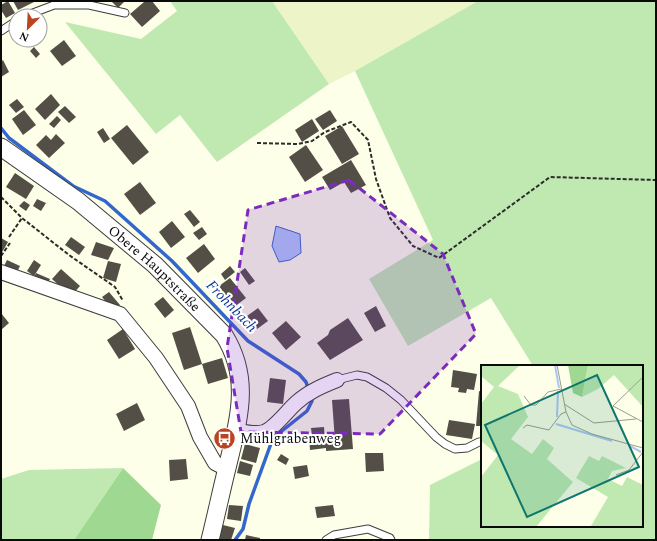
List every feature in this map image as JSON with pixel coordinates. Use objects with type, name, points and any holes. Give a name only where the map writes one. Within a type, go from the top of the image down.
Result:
[{"type":"street","name":"Obere Hauptstraße","points":[[1,147],[78,201],[156,265],[224,335],[232,349],[239,372],[241,402],[236,430],[210,540]]},
{"type":"street","points":[[1,272],[120,314],[156,358],[188,406],[200,437],[215,463],[227,469]]},
{"type":"street","points":[[236,430],[254,433],[265,432],[273,426],[296,402],[310,393],[337,380]]},
{"type":"lane","points":[[46,8],[54,5],[89,5],[125,13]]},
{"type":"lane","points":[[337,380],[357,375],[367,377],[386,388],[402,400],[436,436],[445,444],[454,449],[467,448],[479,442]]},
{"type":"lane","points":[[326,540],[334,535],[368,529],[390,538],[391,540]]},
{"type":"path","points":[[257,143],[298,144],[312,141],[325,132],[351,122],[368,140],[376,179],[390,218],[413,246],[439,258],[550,177],[656,180]]},
{"type":"path","points":[[1,197],[22,218],[69,255],[115,287],[127,307]]},
{"type":"path","points":[[9,237],[22,218]]},
{"type":"path","points":[[1,256],[10,242]]},
{"type":"highlighted area","points":[[349,180],[443,254],[476,334],[380,434],[241,432],[227,348],[248,210]]},
{"type":"green space","points":[[170,1],[272,1],[329,84],[217,162],[180,115],[156,134],[65,22],[141,39],[177,11]]},
{"type":"green space","points":[[272,1],[478,1],[355,71],[329,84]]},
{"type":"green space","points":[[478,1],[656,1],[656,540],[429,540],[430,485],[481,460],[481,527],[643,527],[643,365],[532,365],[491,298],[408,346],[369,279],[433,240],[355,71]]},
{"type":"green space","points":[[123,468],[74,540],[1,540],[1,479],[29,470]]},
{"type":"green space","points":[[123,468],[161,505],[152,540],[74,540]]},
{"type":"water","points":[[276,226],[300,234],[301,253],[290,260],[279,262],[272,246]]},
{"type":"building","points":[[8,1],[12,8],[8,8],[8,17],[6,18],[1,10],[1,5]]},
{"type":"building","points":[[13,1],[36,1],[22,8],[17,8]]},
{"type":"building","points":[[111,1],[125,1],[118,8]]},
{"type":"building","points":[[142,1],[152,1],[160,11],[142,27],[130,14],[144,2]]},
{"type":"building","points":[[64,40],[76,56],[62,66],[50,51]]},
{"type":"building","points":[[35,48],[40,54],[36,58],[30,51]]},
{"type":"building","points":[[3,60],[9,72],[1,77],[1,62]]},
{"type":"building","points":[[51,94],[60,105],[45,120],[35,109]]},
{"type":"building","points":[[17,99],[24,107],[16,113],[9,105]]},
{"type":"building","points":[[65,106],[76,117],[69,123],[58,112]]},
{"type":"building","points":[[24,110],[36,125],[23,135],[12,119]]},
{"type":"building","points":[[330,110],[337,121],[323,130],[315,119]]},
{"type":"building","points":[[57,116],[61,120],[54,128],[49,124]]},
{"type":"building","points":[[312,119],[319,131],[302,142],[295,130]]},
{"type":"building","points":[[127,125],[149,152],[133,165],[111,138]]},
{"type":"building","points":[[342,126],[359,154],[342,164],[325,136]]},
{"type":"building","points":[[103,128],[110,139],[104,143],[97,132]]},
{"type":"building","points":[[56,134],[65,143],[49,158],[36,145],[46,135],[51,140]]},
{"type":"building","points":[[306,145],[323,170],[305,182],[289,157]]},
{"type":"building","points":[[351,160],[366,185],[351,193],[344,182],[330,190],[322,177]]},
{"type":"building","points":[[15,173],[34,186],[26,199],[6,187]]},
{"type":"building","points":[[140,182],[156,203],[140,215],[124,194]]},
{"type":"building","points":[[37,199],[46,203],[41,211],[33,206]]},
{"type":"building","points":[[24,201],[30,205],[26,211],[19,206]]},
{"type":"building","points":[[190,210],[200,222],[194,227],[184,214]]},
{"type":"building","points":[[172,221],[185,237],[171,248],[159,232]]},
{"type":"building","points":[[202,227],[207,234],[199,240],[193,233]]},
{"type":"building","points":[[71,237],[85,247],[79,255],[65,245]]},
{"type":"building","points":[[1,238],[8,242],[1,254]]},
{"type":"building","points":[[96,242],[114,248],[108,260],[91,255]]},
{"type":"building","points":[[204,244],[215,259],[198,273],[186,258]]},
{"type":"building","points":[[7,260],[20,266],[16,274],[3,268]]},
{"type":"building","points":[[34,260],[41,265],[34,276],[27,271]]},
{"type":"building","points":[[108,261],[121,264],[116,282],[103,278]]},
{"type":"building","points":[[230,266],[235,272],[225,280],[221,274]]},
{"type":"building","points":[[245,268],[255,281],[249,285],[240,272]]},
{"type":"building","points":[[61,269],[80,286],[71,296],[52,279]]},
{"type":"building","points":[[36,273],[50,279],[47,285],[33,279]]},
{"type":"building","points":[[230,278],[246,298],[234,307],[219,286]]},
{"type":"building","points":[[109,292],[120,305],[113,310],[102,297]]},
{"type":"building","points":[[163,297],[174,310],[165,318],[154,304]]},
{"type":"building","points":[[376,306],[386,326],[375,332],[364,313]]},
{"type":"building","points":[[258,308],[268,321],[257,329],[247,316]]},
{"type":"building","points":[[1,313],[9,323],[1,330]]},
{"type":"building","points":[[348,318],[363,340],[330,360],[317,343],[328,335],[330,330]]},
{"type":"building","points":[[286,321],[301,337],[286,350],[272,333]]},
{"type":"building","points":[[190,327],[202,364],[184,370],[172,333]]},
{"type":"building","points":[[123,329],[135,349],[119,359],[107,340]]},
{"type":"building","points":[[222,358],[228,378],[208,384],[202,364]]},
{"type":"building","points":[[453,370],[477,374],[474,390],[467,389],[466,393],[458,392],[459,388],[451,387]]},
{"type":"building","points":[[270,378],[286,380],[283,404],[267,402]]},
{"type":"building","points":[[479,391],[481,392],[481,426],[476,426]]},
{"type":"building","points":[[349,399],[353,449],[326,451],[326,448],[310,450],[309,436],[312,436],[311,428],[324,427],[325,442],[335,441],[332,400]]},
{"type":"building","points":[[137,403],[145,420],[124,431],[116,414]]},
{"type":"building","points":[[449,420],[475,424],[472,439],[446,435]]},
{"type":"building","points":[[245,444],[260,448],[256,463],[241,459]]},
{"type":"building","points":[[365,453],[383,453],[384,471],[366,472]]},
{"type":"building","points":[[281,454],[289,459],[286,465],[277,460]]},
{"type":"building","points":[[186,459],[188,479],[170,481],[169,460]]},
{"type":"building","points":[[240,461],[253,465],[250,476],[237,473]]},
{"type":"building","points":[[307,465],[309,476],[295,479],[293,467]]},
{"type":"building","points":[[229,505],[243,506],[241,521],[227,519]]},
{"type":"building","points":[[333,505],[335,516],[317,518],[315,507]]},
{"type":"building","points":[[223,525],[235,528],[231,540],[218,540]]},
{"type":"building","points":[[246,535],[260,538],[260,540],[245,540]]},
{"type":"waterway","name":"Frohnbach","points":[[1,128],[9,138],[73,186],[105,201],[172,261],[248,341],[299,374],[306,382],[309,391]]},
{"type":"waterway","name":"Frohnbach","points":[[235,540],[243,529],[249,504],[273,438],[307,411],[312,401],[311,396]]},
{"type":"place","name":"Mühlgrabenweg","points":[[225,438]]}]
